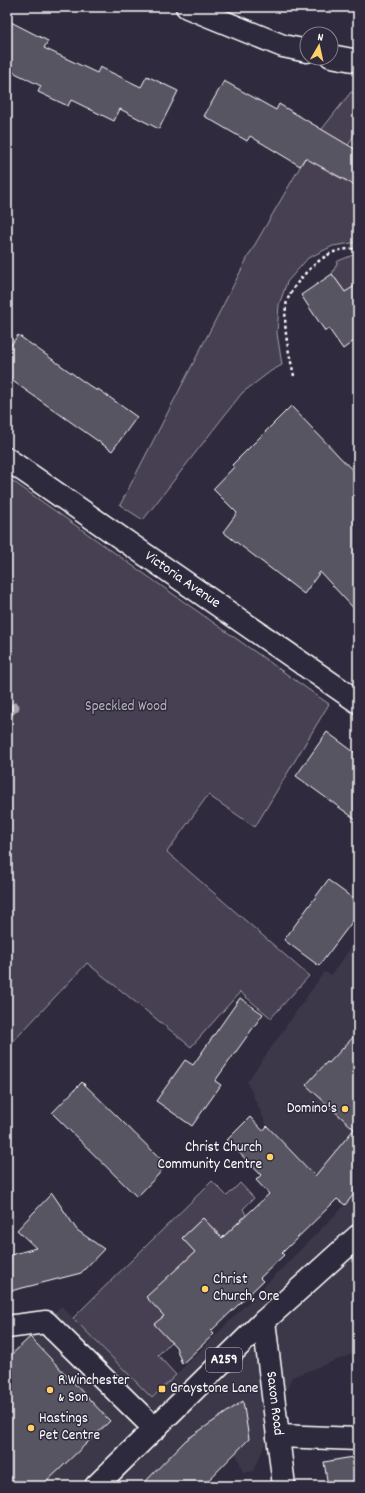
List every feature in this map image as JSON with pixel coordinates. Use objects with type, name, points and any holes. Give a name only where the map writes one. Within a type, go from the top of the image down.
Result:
[{"type":"main road","points":[[187,7],[283,46],[299,49]]},
{"type":"main road","points":[[339,57],[358,61]]},
{"type":"main road","name":"Victoria Avenue","points":[[7,459],[358,702]]},
{"type":"main road","name":"A259","points":[[96,1486],[264,1321],[358,1236]]},
{"type":"main road","name":"Saxon Road","points":[[264,1321],[284,1486]]},
{"type":"main road","points":[[7,1327],[46,1322],[155,1429]]},
{"type":"main road","points":[[278,1436],[358,1439]]},
{"type":"path","points":[[294,376],[286,335],[286,305],[295,286],[312,267],[333,252],[358,248]]},
{"type":"shaded area","points":[[358,938],[358,1352],[292,1377],[254,1471],[243,1473],[237,1455],[230,1458],[221,1454],[202,1429],[173,1454],[141,1486],[7,1486],[7,1356],[46,1322],[61,1306],[153,1398],[345,1205],[267,1126],[247,1082],[324,972],[331,975]]},
{"type":"green space","points":[[351,92],[358,94],[358,127],[333,174],[358,187],[358,242],[333,246],[308,258],[287,282],[279,305],[277,333],[282,365],[271,371],[242,393],[143,520],[120,505],[250,253],[322,129]]},
{"type":"green space","points":[[358,253],[358,298],[345,292],[332,274],[338,261]]},
{"type":"green space","name":"Speckled Wood","points":[[7,477],[329,704],[255,827],[208,795],[167,852],[309,976],[271,1018],[240,992],[191,1047],[87,963],[7,1048]]},
{"type":"green space","points":[[212,1181],[227,1196],[240,1183],[254,1198],[243,1209],[246,1215],[222,1238],[203,1218],[182,1238],[195,1252],[147,1297],[164,1316],[155,1324],[171,1342],[158,1355],[176,1375],[152,1398],[73,1318]]},
{"type":"building","points":[[7,20],[48,41],[44,48],[97,73],[100,67],[141,87],[147,76],[178,91],[159,129],[120,109],[114,121],[71,100],[68,106],[38,92],[41,86],[7,69]]},
{"type":"building","points":[[224,81],[276,110],[279,104],[358,151],[358,187],[305,158],[300,166],[250,136],[247,141],[204,116]]},
{"type":"building","points":[[332,274],[345,292],[358,284],[358,338],[343,349],[329,329],[325,331],[301,295]]},
{"type":"building","points":[[18,335],[97,391],[98,389],[137,417],[112,451],[7,377],[7,351]]},
{"type":"building","points":[[291,406],[358,476],[358,613],[320,572],[304,594],[223,532],[237,513],[213,489],[234,467],[232,465]]},
{"type":"building","points":[[327,732],[358,755],[358,821],[296,776]]},
{"type":"building","points":[[328,880],[358,902],[358,914],[319,966],[284,940]]},
{"type":"building","points":[[240,998],[263,1014],[215,1081],[221,1085],[192,1126],[156,1101],[185,1060],[193,1065]]},
{"type":"building","points":[[358,1032],[358,1189],[345,1205],[337,1199],[282,1253],[284,1255],[260,1278],[263,1281],[211,1331],[214,1334],[182,1364],[176,1347],[154,1324],[164,1316],[146,1297],[195,1252],[182,1238],[203,1218],[222,1238],[269,1194],[256,1180],[261,1175],[227,1140],[250,1117],[263,1131],[267,1126],[315,1176],[354,1129],[306,1085]]},
{"type":"building","points":[[82,1082],[166,1164],[158,1175],[137,1197],[52,1113]]},
{"type":"building","points":[[52,1193],[77,1230],[104,1249],[81,1273],[7,1292],[7,1256],[36,1248],[17,1230]]},
{"type":"building","points":[[30,1337],[110,1421],[42,1486],[7,1486],[7,1359]]},
{"type":"building","points":[[243,1401],[249,1439],[203,1486],[141,1486],[186,1440]]},
{"type":"building","points":[[358,1456],[358,1486],[328,1486],[324,1462]]},
{"type":"waterway","points":[[7,714],[15,707]]},
{"type":"place","name":"Domino's","points":[[345,1109]]},
{"type":"place","name":"Christ Church Community Centre","points":[[270,1157]]},
{"type":"place","name":"Christ Church, Ore","points":[[205,1289]]},
{"type":"place","name":"Graystone Lane","points":[[162,1389]]},
{"type":"place","name":"R.Winchester & Son","points":[[50,1390]]},
{"type":"place","name":"Hastings Pet Centre","points":[[31,1428]]}]
